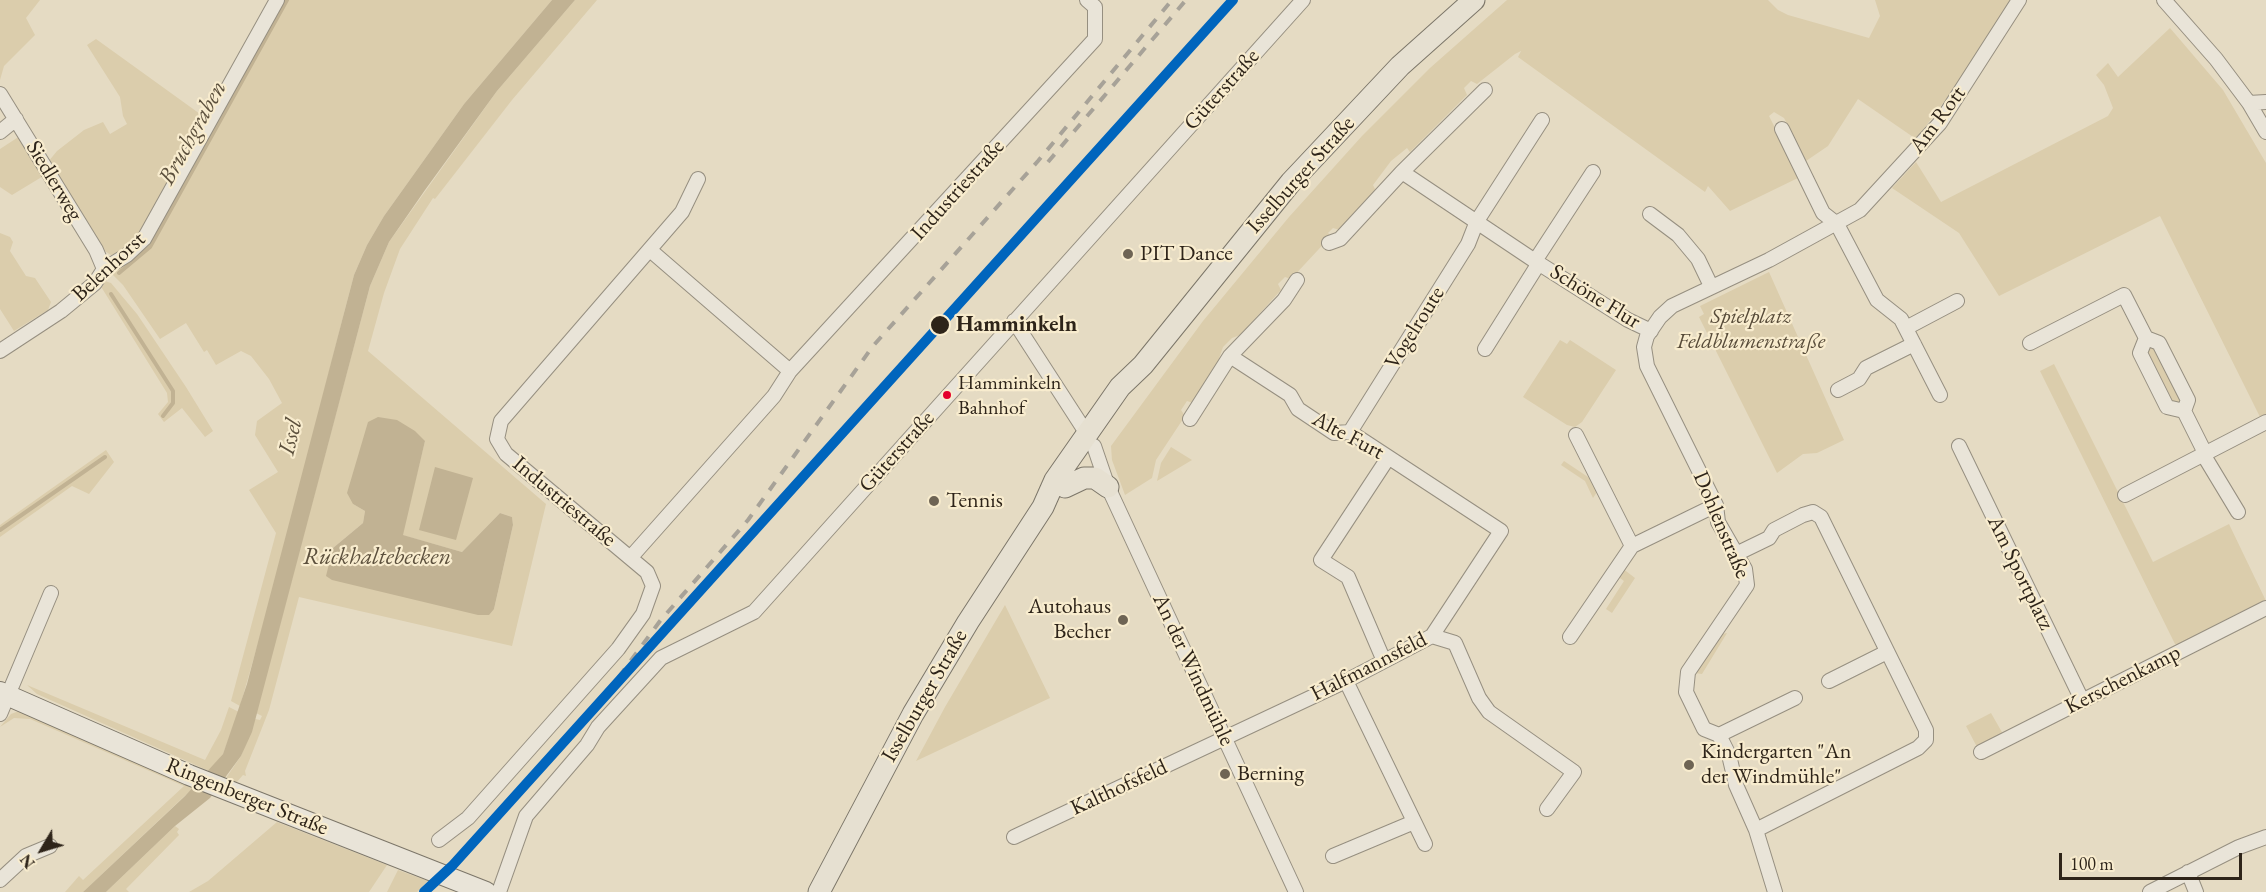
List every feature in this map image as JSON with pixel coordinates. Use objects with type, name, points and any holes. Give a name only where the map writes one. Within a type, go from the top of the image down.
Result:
[{"type":"main road","name":"Isselburger Straße","points":[[1043,507],[1065,487],[1120,387],[1143,365],[1291,182],[1400,66],[1474,0]]},
{"type":"main road","name":"Isselburger Straße","points":[[819,892],[913,714],[968,622],[1043,507],[1055,480],[1091,440]]},
{"type":"main road","points":[[1065,487],[1084,478],[1095,478],[1108,487]]},
{"type":"main road","name":"Ringenberger Straße","points":[[3,701],[486,892]]},
{"type":"street","name":"Belenhorst","points":[[0,351],[61,310],[95,283],[104,269],[127,255],[144,239],[277,0]]},
{"type":"street","name":"Industriestraße","points":[[631,557],[774,396],[790,371],[1095,39],[1095,7],[1087,0]]},
{"type":"street","name":"Güterstraße","points":[[499,892],[526,816],[587,746],[598,727],[661,658],[753,612],[1303,0]]},
{"type":"street","name":"Am Rott","points":[[1651,331],[1672,306],[1837,224],[1860,210],[1884,187],[1941,123],[2019,0]]},
{"type":"street","points":[[2164,0],[2216,59],[2266,132]]},
{"type":"street","points":[[1329,243],[1340,239],[1402,172],[1485,90]]},
{"type":"street","name":"Siedlerweg","points":[[0,94],[96,250],[104,269]]},
{"type":"street","points":[[2249,104],[2266,102]]},
{"type":"street","points":[[0,132],[16,119]]},
{"type":"street","points":[[1477,221],[1542,120]]},
{"type":"street","points":[[1782,129],[1823,213],[1837,224],[1877,300],[1901,319],[1940,395]]},
{"type":"street","name":"Schöne Flur","points":[[1402,172],[1537,262],[1628,320],[1651,331]]},
{"type":"street","name":"Schöne Flur","points":[[1485,349],[1593,172]]},
{"type":"street","name":"Industriestraße","points":[[440,840],[468,818],[618,649],[643,614],[653,586],[647,572],[506,454],[497,439],[501,421],[682,212],[698,178]]},
{"type":"street","points":[[1650,214],[1678,235],[1698,259],[1711,286]]},
{"type":"street","name":"Vogelroute","points":[[1350,432],[1468,244],[1477,221]]},
{"type":"street","points":[[650,250],[790,371]]},
{"type":"street","points":[[1190,419],[1230,356],[1284,300],[1297,280]]},
{"type":"street","points":[[2030,343],[2124,295],[2146,338],[2159,344],[2188,400],[2184,411],[2204,454],[2238,512]]},
{"type":"street","points":[[1906,328],[1957,300]]},
{"type":"street","name":"An der Windmühle","points":[[1014,321],[1091,440],[1108,487],[1296,892]]},
{"type":"street","name":"Dohlenstraße","points":[[1651,331],[1644,347],[1647,366],[1716,505],[1718,522],[1744,569],[1747,585],[1688,672],[1686,692],[1704,729],[1719,735],[1729,755],[1736,785],[1756,830],[1775,892]]},
{"type":"street","points":[[2146,338],[2140,353],[2167,407],[2184,411]]},
{"type":"street","points":[[1838,390],[1859,379],[1866,368],[1914,344]]},
{"type":"street","name":"Alte Furt","points":[[1230,356],[1290,395],[1298,409],[1334,433],[1350,432],[1501,531]]},
{"type":"street","points":[[2124,495],[2266,422]]},
{"type":"street","points":[[1575,435],[1632,546]]},
{"type":"street","name":"Am Sportplatz","points":[[1959,446],[2082,700]]},
{"type":"street","points":[[1384,662],[1348,577],[1321,560],[1388,458]]},
{"type":"street","points":[[1570,637],[1632,546],[1716,505]]},
{"type":"street","points":[[1736,554],[1768,538],[1774,530],[1803,515],[1813,512],[1821,517],[1926,730],[1926,740],[1918,748],[1756,830]]},
{"type":"street","name":"Halfmannsfeld","points":[[1224,738],[1346,681],[1432,636],[1501,531]]},
{"type":"street","points":[[3,701],[51,593]]},
{"type":"street","name":"Kerschenkamp","points":[[1981,752],[2266,608]]},
{"type":"street","points":[[1432,636],[1455,643],[1479,698],[1489,712],[1574,772],[1547,809]]},
{"type":"street","points":[[1829,681],[1887,652]]},
{"type":"street","points":[[1346,681],[1425,844]]},
{"type":"street","points":[[1719,735],[1796,698]]},
{"type":"street","name":"Kalthofsfeld","points":[[1014,837],[1224,738]]},
{"type":"street","points":[[1333,856],[1414,822]]},
{"type":"street","points":[[2150,892],[2266,837]]},
{"type":"street","points":[[0,880],[26,855],[50,846]]},
{"type":"street","points":[[2188,872],[2196,892]]},
{"type":"green space","points":[[0,0],[40,0],[26,18],[35,35],[4,66],[0,80]]},
{"type":"green space","points":[[281,0],[552,0],[464,104],[384,216],[367,245],[354,275],[278,574],[240,706],[231,701],[276,533],[249,490],[278,472],[255,435],[257,421],[282,403],[269,379],[251,356],[241,351],[216,365],[207,350],[204,352],[186,323],[160,339],[123,285],[112,274],[147,244]]},
{"type":"green space","points":[[575,0],[597,0],[512,100],[435,199],[433,198],[400,249],[384,293],[368,351],[546,504],[512,646],[299,597],[269,710],[245,771],[246,776],[243,775],[236,783],[226,778],[241,756],[255,719],[260,720],[262,716],[256,713],[370,286],[389,242],[497,91]],"holes":[[[425,441],[402,535],[462,552],[500,513],[512,517],[513,525],[494,609],[333,548],[363,523],[365,511],[353,504]]]},
{"type":"green space","points":[[1507,0],[1768,0],[1778,10],[1788,15],[1869,38],[1880,16],[1875,0],[2011,0],[1965,74],[1916,139],[1858,99],[1828,146],[1806,161],[1784,118],[1774,112],[1769,116],[1800,177],[1730,211],[1708,186],[1705,192],[1518,57],[1521,51],[1515,54],[1477,84],[1471,81],[1464,88],[1467,95],[1410,152],[1407,148],[1391,161],[1373,185],[1376,191],[1340,230],[1333,228],[1328,233],[1331,236],[1291,279],[1285,277],[1278,284],[1281,290],[1240,335],[1232,338],[1223,347],[1215,370],[1193,403],[1187,401],[1181,410],[1185,416],[1156,460],[1152,478],[1125,495],[1112,460],[1111,446],[1203,321],[1289,217],[1362,136],[1430,68]]},
{"type":"green space","points":[[2170,28],[2223,90],[2266,163],[2266,414],[2260,417],[2160,216],[1999,296],[1959,233],[1892,188],[1916,162],[1941,202],[2108,116],[2113,108],[2104,85],[2096,75],[2108,63],[2118,77]]},
{"type":"green space","points":[[96,39],[207,119],[148,229],[125,252],[111,255],[100,248],[48,162],[57,151],[84,130],[103,122],[110,134],[127,124],[123,116],[120,97],[87,45]]},
{"type":"green space","points":[[20,136],[45,175],[12,195],[0,187],[0,149]]},
{"type":"green space","points":[[0,233],[10,237],[13,242],[10,251],[26,276],[35,278],[51,302],[48,310],[14,331],[0,309]]},
{"type":"green space","name":"Spielplatz Feldblumenstraße","points":[[1769,272],[1844,440],[1817,453],[1803,454],[1777,473],[1699,317],[1704,314],[1700,306]]},
{"type":"green space","points":[[105,281],[111,283],[137,314],[186,387],[213,431],[205,437],[182,408],[164,422],[158,414],[168,402],[167,393],[100,285]]},
{"type":"green space","points":[[1560,340],[1567,344],[1570,340],[1616,370],[1582,422],[1575,427],[1567,425],[1523,397]]},
{"type":"green space","points":[[2149,347],[2154,348],[2181,400],[2178,405],[2172,404],[2146,351]]},
{"type":"green space","points":[[2054,364],[2153,562],[2229,524],[2266,601],[2180,645],[2175,644],[2040,371]]},
{"type":"green space","points":[[1171,447],[1192,460],[1157,481],[1161,463]]},
{"type":"green space","points":[[106,450],[114,462],[89,494],[72,486],[0,537],[0,525]]},
{"type":"green space","points":[[1564,461],[1591,479],[1597,492],[1593,498],[1585,481],[1561,465]]},
{"type":"green space","points":[[1622,568],[1635,578],[1612,613],[1606,609],[1624,581],[1617,576]]},
{"type":"green space","points":[[1005,605],[1050,698],[916,761],[945,707]]},
{"type":"green space","points":[[1727,633],[1702,674],[1695,673],[1717,635]]},
{"type":"green space","points":[[27,685],[205,760],[221,730],[229,707],[239,712],[223,754],[209,771],[37,694]]},
{"type":"green space","points":[[19,711],[194,787],[83,892],[65,892],[79,876],[83,880],[184,786],[30,719],[14,718],[0,727],[11,714]]},
{"type":"green space","points":[[1991,713],[2003,734],[1977,747],[1966,726]]},
{"type":"green space","points":[[277,822],[387,865],[369,892],[189,892],[208,881]]},
{"type":"green space","points":[[175,826],[179,829],[177,832],[179,835],[126,889],[129,892],[106,892]]},
{"type":"green space","points":[[398,870],[428,881],[417,892],[387,892]]},
{"type":"water","points":[[552,0],[575,0],[497,91],[425,190],[389,242],[370,286],[252,732],[241,756],[210,798],[175,826],[106,892],[83,892],[185,796],[223,754],[247,684],[354,275],[367,245],[384,216],[464,104]]},
{"type":"water","name":"Rückhaltebecken","points":[[378,417],[397,420],[415,431],[425,441],[403,535],[462,552],[500,513],[512,517],[513,525],[494,609],[489,615],[478,615],[332,580],[326,576],[333,548],[363,523],[365,511],[353,504],[347,493],[368,422]]},
{"type":"water","points":[[435,467],[473,478],[456,540],[419,530]]},
{"type":"waterway","name":"Bruchgraben","points":[[119,273],[150,247],[287,0]]},
{"type":"waterway","name":"Bruchgraben","points":[[111,294],[173,391],[173,403],[163,416]]},
{"type":"waterway","name":"Bruchgraben","points":[[0,530],[105,457]]},
{"type":"railway","points":[[607,693],[660,621],[748,520],[873,346],[1038,161],[1172,0]]},
{"type":"railway","points":[[1048,162],[1186,0]]},
{"type":"transit line","points":[[424,892],[452,866],[1233,0]]},
{"type":"place","name":"PIT Dance","points":[[1128,254]]},
{"type":"place","name":"Hamminkeln","points":[[940,325]]},
{"type":"place","name":"Hamminkeln Bahnhof","points":[[947,395]]},
{"type":"place","name":"Tennis","points":[[934,501]]},
{"type":"place","name":"Autohaus Becher","points":[[1123,620]]},
{"type":"place","name":"Kindergarten \"An der Windmühle\"","points":[[1689,765]]},
{"type":"place","name":"Berning","points":[[1225,774]]},
{"type":"water label","name":"Issel","points":[[291,437]]}]
